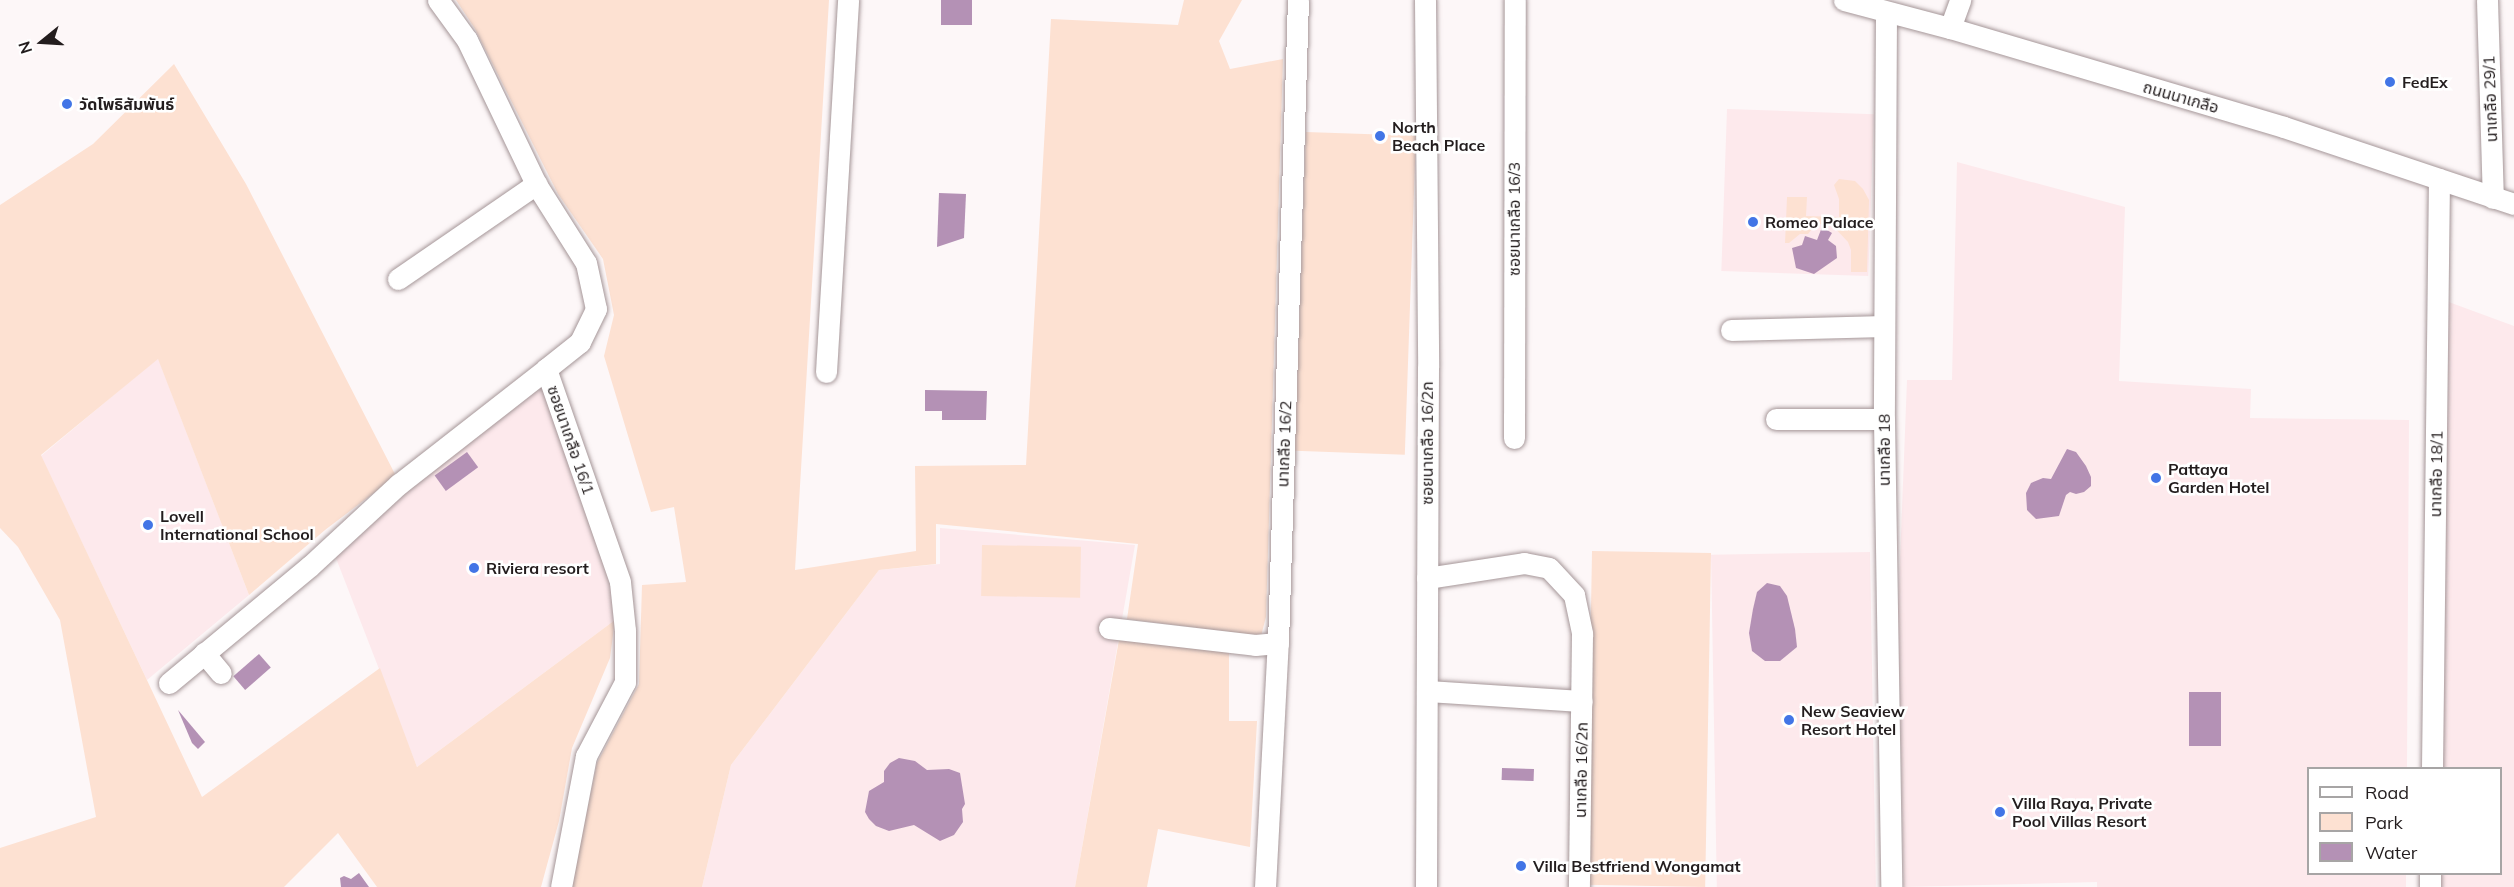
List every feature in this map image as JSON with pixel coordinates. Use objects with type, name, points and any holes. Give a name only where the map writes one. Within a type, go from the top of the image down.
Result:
[{"type":"street","name":"ซอยนาเกลือ 16/1","points":[[438,0],[466,40],[536,184],[586,262],[596,309],[580,342],[546,369],[620,582],[625,630],[625,682],[586,756],[561,887]]},
{"type":"street","points":[[825,372],[848,0]]},
{"type":"street","name":"นาเกลือ 16/2","points":[[1265,887],[1278,644],[1298,0]]},
{"type":"street","name":"ซอยนาเกลือ 16/2ก","points":[[1425,0],[1426,887]]},
{"type":"street","name":"ซอยนาเกลือ 16/3","points":[[1514,438],[1515,0]]},
{"type":"street","name":"ถนนนาเกลือ","points":[[1844,0],[1950,28],[2284,127],[2514,204]]},
{"type":"street","points":[[1950,28],[1960,0]]},
{"type":"street","name":"นาเกลือ 29/1","points":[[2487,0],[2493,198]]},
{"type":"street","name":"นาเกลือ 18","points":[[1886,12],[1884,419],[1891,887]]},
{"type":"street","name":"นาเกลือ 18/1","points":[[2432,767],[2439,179]]},
{"type":"street","points":[[398,279],[536,184]]},
{"type":"street","points":[[1731,330],[1884,326]]},
{"type":"street","points":[[169,683],[310,566],[399,484],[546,369]]},
{"type":"street","points":[[1776,419],[1884,419]]},
{"type":"street","points":[[1427,578],[1524,563],[1549,568],[1574,596],[1580,618],[1582,701]]},
{"type":"street","points":[[1109,628],[1255,645],[1278,644]]},
{"type":"street","points":[[204,653],[221,673]]},
{"type":"street","name":"นาเกลือ 16/2ก","points":[[1427,691],[1582,701],[1579,887]]},
{"type":"shaded area","points":[[1727,109],[1874,114],[1868,276],[1721,271]]},
{"type":"shaded area","name":"Pattaya Garden Hotel","points":[[1957,162],[2125,207],[2119,381],[2251,389],[2250,418],[2409,420],[2407,767],[2307,767],[2307,875],[2406,875],[2406,887],[2097,887],[2097,882],[1904,887],[1898,612],[1907,380],[1952,380]]},
{"type":"shaded area","points":[[2446,301],[2514,326],[2514,887],[2440,887],[2440,875],[2502,875],[2502,767],[2441,767]]},
{"type":"shaded area","name":"Lovell International School","points":[[158,358],[249,595],[147,680],[41,456]]},
{"type":"shaded area","name":"Riviera resort","points":[[543,379],[614,584],[615,620],[417,767],[334,553]]},
{"type":"shaded area","points":[[940,528],[1135,545],[1075,887],[702,887],[731,765],[879,570],[940,564]]},
{"type":"shaded area","name":"New Seaview Resort Hotel","points":[[1870,552],[1876,887],[1717,887],[1711,555]]},
{"type":"green space","points":[[456,0],[829,0],[795,570],[916,551],[915,466],[1026,465],[1051,19],[1178,25],[1184,0],[1242,0],[1219,41],[1230,69],[1283,59],[1266,617],[1261,636],[1127,619],[1138,544],[936,524],[936,564],[879,570],[731,765],[702,887],[571,887],[597,763],[639,684],[642,585],[686,582],[674,507],[651,512],[604,356],[614,315],[603,259],[558,194],[475,29]]},
{"type":"green space","points":[[174,64],[246,184],[396,476],[325,530],[249,595],[158,359],[41,455],[202,797],[380,668],[417,767],[615,620],[610,658],[572,748],[559,821],[541,887],[377,887],[338,833],[284,887],[0,887],[0,848],[96,817],[60,620],[18,547],[0,528],[0,205],[93,144]]},
{"type":"green space","points":[[1306,132],[1416,136],[1405,455],[1295,451]]},
{"type":"green space","points":[[1839,179],[1855,181],[1869,200],[1867,272],[1851,272],[1851,250],[1848,242],[1831,224],[1816,224],[1808,234],[1800,234],[1789,243],[1785,243],[1787,197],[1807,197],[1806,216],[1839,217],[1839,199],[1834,185]]},
{"type":"green space","points":[[982,545],[1081,547],[1080,598],[981,596]]},
{"type":"green space","points":[[1592,551],[1711,553],[1705,887],[1586,885]]},
{"type":"green space","points":[[1120,634],[1229,647],[1229,721],[1257,721],[1250,847],[1158,829],[1147,887],[1075,887]]},
{"type":"water","points":[[941,0],[972,0],[972,25],[941,25]]},
{"type":"water","points":[[939,193],[966,194],[964,238],[937,247]]},
{"type":"water","points":[[1822,227],[1832,233],[1828,240],[1836,246],[1837,258],[1814,274],[1796,268],[1792,248],[1802,245],[1805,236],[1817,240]]},
{"type":"water","points":[[925,390],[987,391],[986,420],[942,420],[942,411],[925,411]]},
{"type":"water","points":[[2067,449],[2076,452],[2086,466],[2091,477],[2091,486],[2084,492],[2076,494],[2070,492],[2066,495],[2059,516],[2036,519],[2027,510],[2026,493],[2031,483],[2043,478],[2051,479]]},
{"type":"water","points":[[467,452],[478,467],[446,491],[435,476]]},
{"type":"water","points":[[1767,583],[1780,586],[1787,596],[1795,629],[1797,647],[1780,661],[1765,661],[1752,651],[1749,633],[1757,592]]},
{"type":"water","points":[[259,654],[271,668],[245,690],[233,676]]},
{"type":"water","points":[[2189,692],[2221,692],[2221,746],[2189,746]]},
{"type":"water","points":[[178,710],[205,742],[198,749],[192,743]]},
{"type":"water","points":[[899,758],[915,761],[927,770],[949,769],[960,773],[965,804],[962,809],[963,822],[954,835],[940,841],[914,825],[889,831],[876,826],[869,819],[865,812],[869,791],[884,782],[884,771],[890,763]]},
{"type":"water","points":[[1502,768],[1534,769],[1534,781],[1502,780]]},
{"type":"water","points":[[359,873],[369,887],[341,887],[340,878],[344,876],[351,879]]},
{"type":"place","name":"FedEx","points":[[2390,82]]},
{"type":"place","name":"วัดโพธิสัมพันธ์","points":[[67,104]]},
{"type":"place","name":"North Beach Place","points":[[1380,136]]},
{"type":"place","name":"Romeo Palace","points":[[1753,222]]},
{"type":"place","name":"Pattaya Garden Hotel","points":[[2156,478]]},
{"type":"place","name":"Lovell International School","points":[[148,525]]},
{"type":"place","name":"Riviera resort","points":[[474,568]]},
{"type":"place","name":"New Seaview Resort Hotel","points":[[1789,720]]},
{"type":"place","name":"Villa Raya, Private Pool Villas Resort","points":[[2000,812]]},
{"type":"place","name":"Villa Bestfriend Wongamat","points":[[1521,866]]}]
